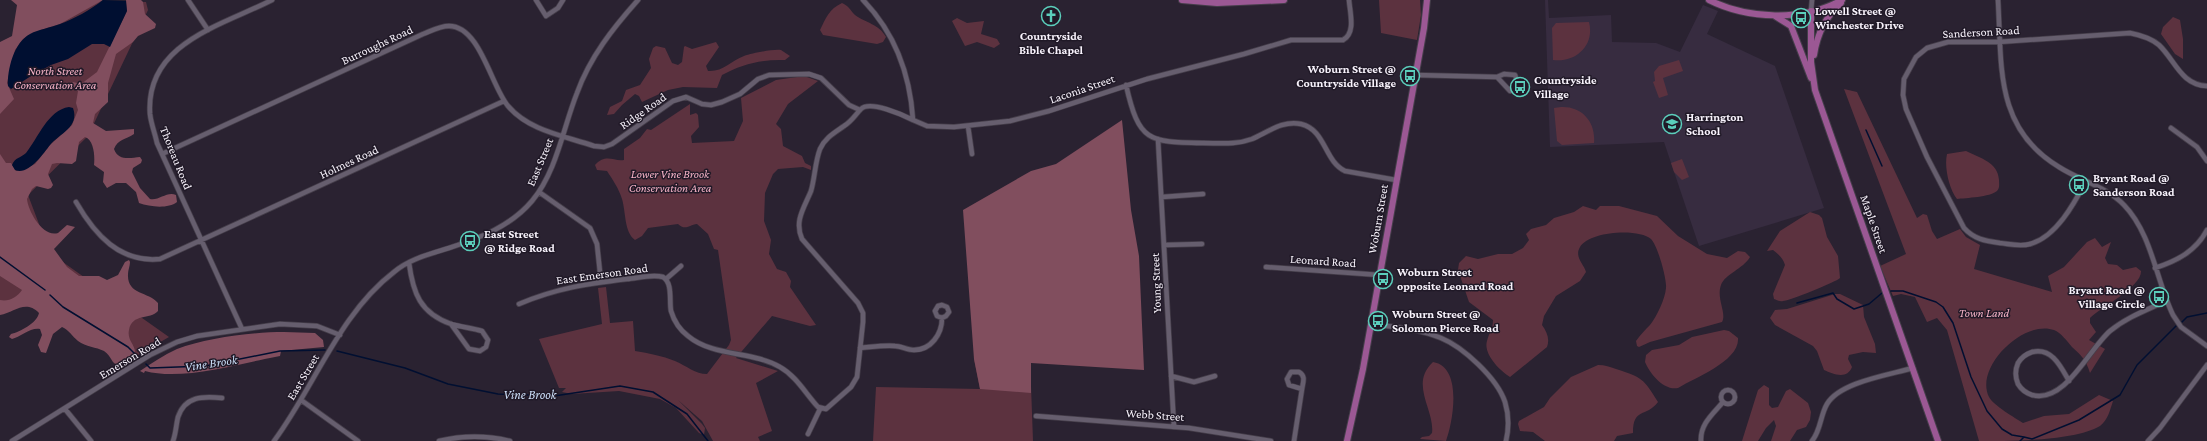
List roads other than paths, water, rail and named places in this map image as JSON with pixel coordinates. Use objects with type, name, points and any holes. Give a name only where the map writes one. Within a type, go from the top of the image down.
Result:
[{"type":"main road","points":[[1182,0],[1217,3],[1284,0]]},
{"type":"main road","name":"Woburn Street","points":[[1348,441],[1380,276],[1427,0]]},
{"type":"main road","points":[[1709,0],[1738,11],[1773,15],[1811,11],[1843,0]]},
{"type":"main road","points":[[1812,73],[1814,52],[1820,34],[1829,16],[1843,0]]},
{"type":"main road","name":"Maple Street","points":[[1811,11],[1812,73],[1814,85],[1938,441]]},
{"type":"main road","points":[[1773,15],[1791,26],[1814,85]]},
{"type":"street","points":[[188,0],[208,30]]},
{"type":"street","name":"Thoreau Road","points":[[242,329],[157,143],[150,113],[151,99],[155,80],[166,61],[174,51],[184,43],[208,30],[272,0]]},
{"type":"street","points":[[536,0],[546,16],[558,8],[563,0]]},
{"type":"street","name":"East Street","points":[[274,441],[359,305],[372,289],[395,270],[409,263],[487,235],[516,217],[539,192],[552,167],[577,92],[590,63],[620,20],[638,0]]},
{"type":"street","points":[[808,434],[820,409],[827,408],[853,384],[857,376],[863,322],[862,310],[808,248],[799,233],[798,224],[801,211],[811,190],[823,144],[829,136],[852,121],[860,110],[866,107],[881,108],[913,120],[909,86],[898,50],[882,22],[864,0]]},
{"type":"street","name":"Laconia Street","points":[[913,120],[927,126],[968,126],[1021,118],[1126,85],[1291,40],[1344,40],[1351,31],[1350,0]]},
{"type":"street","points":[[1811,11],[1812,0]]},
{"type":"street","points":[[1998,0],[1998,42],[2004,93],[2018,128],[2027,141],[2049,162],[2115,197],[2131,213],[2142,229],[2166,301],[2181,327],[2207,346]]},
{"type":"street","name":"Burroughs Road","points":[[162,154],[423,34],[449,26],[460,28],[470,36],[504,101],[528,123],[562,135]]},
{"type":"street","name":"Sanderson Road","points":[[2086,182],[2065,217],[2044,237],[2035,242],[2018,245],[1987,241],[1973,236],[1964,228],[1915,131],[1906,109],[1902,85],[1912,62],[1927,48],[1948,42],[1998,42],[2124,33],[2135,34],[2148,38],[2159,45],[2186,78],[2194,83],[2207,86]]},
{"type":"street","name":"Ridge Road","points":[[562,135],[594,146],[604,147],[628,134],[673,101],[686,97],[702,104],[722,102],[740,94],[758,79],[769,75],[809,74],[821,78],[845,102],[860,110]]},
{"type":"street","points":[[1415,75],[1515,75],[1518,84],[1516,90],[1510,91],[1497,76]]},
{"type":"street","points":[[1126,85],[1135,119],[1150,137],[1166,142],[1234,143],[1251,139],[1282,124],[1302,124],[1319,136],[1337,168],[1345,171],[1396,180]]},
{"type":"street","name":"Holmes Road","points":[[76,202],[87,222],[118,251],[133,257],[147,260],[160,259],[504,101]]},
{"type":"street","points":[[968,126],[972,154]]},
{"type":"street","points":[[2171,128],[2194,144],[2207,161]]},
{"type":"street","name":"Young Street","points":[[1158,139],[1174,427]]},
{"type":"street","points":[[539,192],[590,228],[597,244],[601,282]]},
{"type":"street","points":[[1162,197],[1203,194]]},
{"type":"street","points":[[2155,268],[2172,262],[2185,255],[2197,245],[2207,230]]},
{"type":"street","points":[[1164,245],[1202,244]]},
{"type":"street","points":[[409,263],[414,290],[422,304],[432,314],[452,324],[482,331],[488,340],[486,347],[476,352],[469,349],[452,324]]},
{"type":"street","name":"East Emerson Road","points":[[666,279],[681,266]]},
{"type":"street","name":"Leonard Road","points":[[1266,267],[1380,276]]},
{"type":"street","name":"East Emerson Road","points":[[519,304],[566,287],[648,276],[661,276],[666,279]]},
{"type":"street","name":"East Emerson Road","points":[[666,279],[672,315],[677,324],[689,337],[704,345],[779,367],[788,372],[820,409]]},
{"type":"street","points":[[2069,381],[2054,358],[2042,352],[2028,354],[2020,360],[2016,369],[2016,379],[2021,388],[2033,395],[2047,394],[2069,381],[2093,349],[2110,331],[2136,315],[2166,301]]},
{"type":"street","points":[[860,348],[895,346],[912,350],[924,348],[936,338],[940,329],[942,318]]},
{"type":"street","name":"Emerson Road","points":[[12,441],[156,351],[197,336],[280,324],[317,326],[340,335]]},
{"type":"street","points":[[1371,324],[1439,337],[1462,349],[1497,387],[1504,401],[1508,423],[1506,441]]},
{"type":"street","points":[[2148,441],[2160,428],[2207,365]]},
{"type":"street","points":[[1812,441],[1818,432],[1826,406],[1838,393],[1853,386],[1913,368]]},
{"type":"street","points":[[1294,441],[1302,389],[1303,375],[1296,371],[1291,372],[1287,377],[1289,385],[1302,389]]},
{"type":"street","points":[[1171,376],[1194,382],[1215,376]]},
{"type":"street","points":[[173,441],[178,417],[184,406],[194,398],[205,396],[222,398]]},
{"type":"street","points":[[301,400],[358,441]]},
{"type":"street","points":[[1701,441],[1705,423],[1724,402]]},
{"type":"street","points":[[65,409],[91,441]]},
{"type":"street","name":"Webb Street","points":[[1036,416],[1174,427],[1271,441]]},
{"type":"street","points":[[439,441],[464,436],[482,436],[510,441]]},
{"type":"water","points":[[103,0],[126,1],[127,11],[110,47],[104,44],[92,44],[68,59],[51,65],[31,76],[11,89],[8,86],[10,65],[16,50],[24,38],[33,32],[71,20]]},
{"type":"water","points":[[69,107],[73,108],[74,120],[68,130],[54,141],[30,167],[20,171],[15,170],[12,165],[13,162],[26,153],[49,119],[55,113]]},
{"type":"waterway","points":[[1866,130],[1882,166]]},
{"type":"waterway","name":"Vine Brook","points":[[0,257],[45,290]]},
{"type":"waterway","points":[[1891,291],[1903,291],[1936,302],[1943,307],[1953,323],[1971,377],[1987,411],[2002,429],[2012,435],[2024,437]]},
{"type":"waterway","points":[[1797,303],[1833,293],[1837,299],[1854,309],[1869,304],[1882,293]]},
{"type":"waterway","name":"Vine Brook","points":[[50,295],[63,307],[128,347],[137,356]]},
{"type":"waterway","points":[[2182,322],[2187,317],[2207,313]]},
{"type":"waterway","points":[[2020,441],[2024,437],[2032,439],[2079,420],[2120,395],[2137,365],[2176,326]]},
{"type":"waterway","name":"Vine Brook","points":[[146,364],[150,368],[205,366],[280,351],[325,350]]},
{"type":"waterway","name":"Vine Brook","points":[[337,351],[405,368],[448,384],[498,394],[554,396],[620,386],[653,392],[687,414],[708,441]]},
{"type":"place","name":"Countryside Bible Chapel","points":[[1051,16]]},
{"type":"place","name":"Lowell Street @ Winchester Drive","points":[[1801,18]]},
{"type":"place","name":"Woburn Street @ Countryside Village","points":[[1410,76]]},
{"type":"place","name":"Countryside Village","points":[[1520,87]]},
{"type":"place","name":"Harrington School","points":[[1672,124]]},
{"type":"place","name":"Bryant Road @ Sanderson Road","points":[[2079,185]]},
{"type":"place","name":"East Street @ Ridge Road","points":[[470,241]]},
{"type":"place","name":"Woburn Street opposite Leonard Road","points":[[1383,279]]},
{"type":"place","name":"Bryant Road @ Village Circle","points":[[2159,297]]},
{"type":"place","name":"Woburn Street @ Solomon Pierce Road","points":[[1378,321]]},
{"type":"park label","name":"North Street Conservation Area","points":[[55,78]]},
{"type":"park label","name":"Lower Vine Brook Conservation Area","points":[[670,181]]},
{"type":"park label","name":"Town Land","points":[[1984,313]]}]
